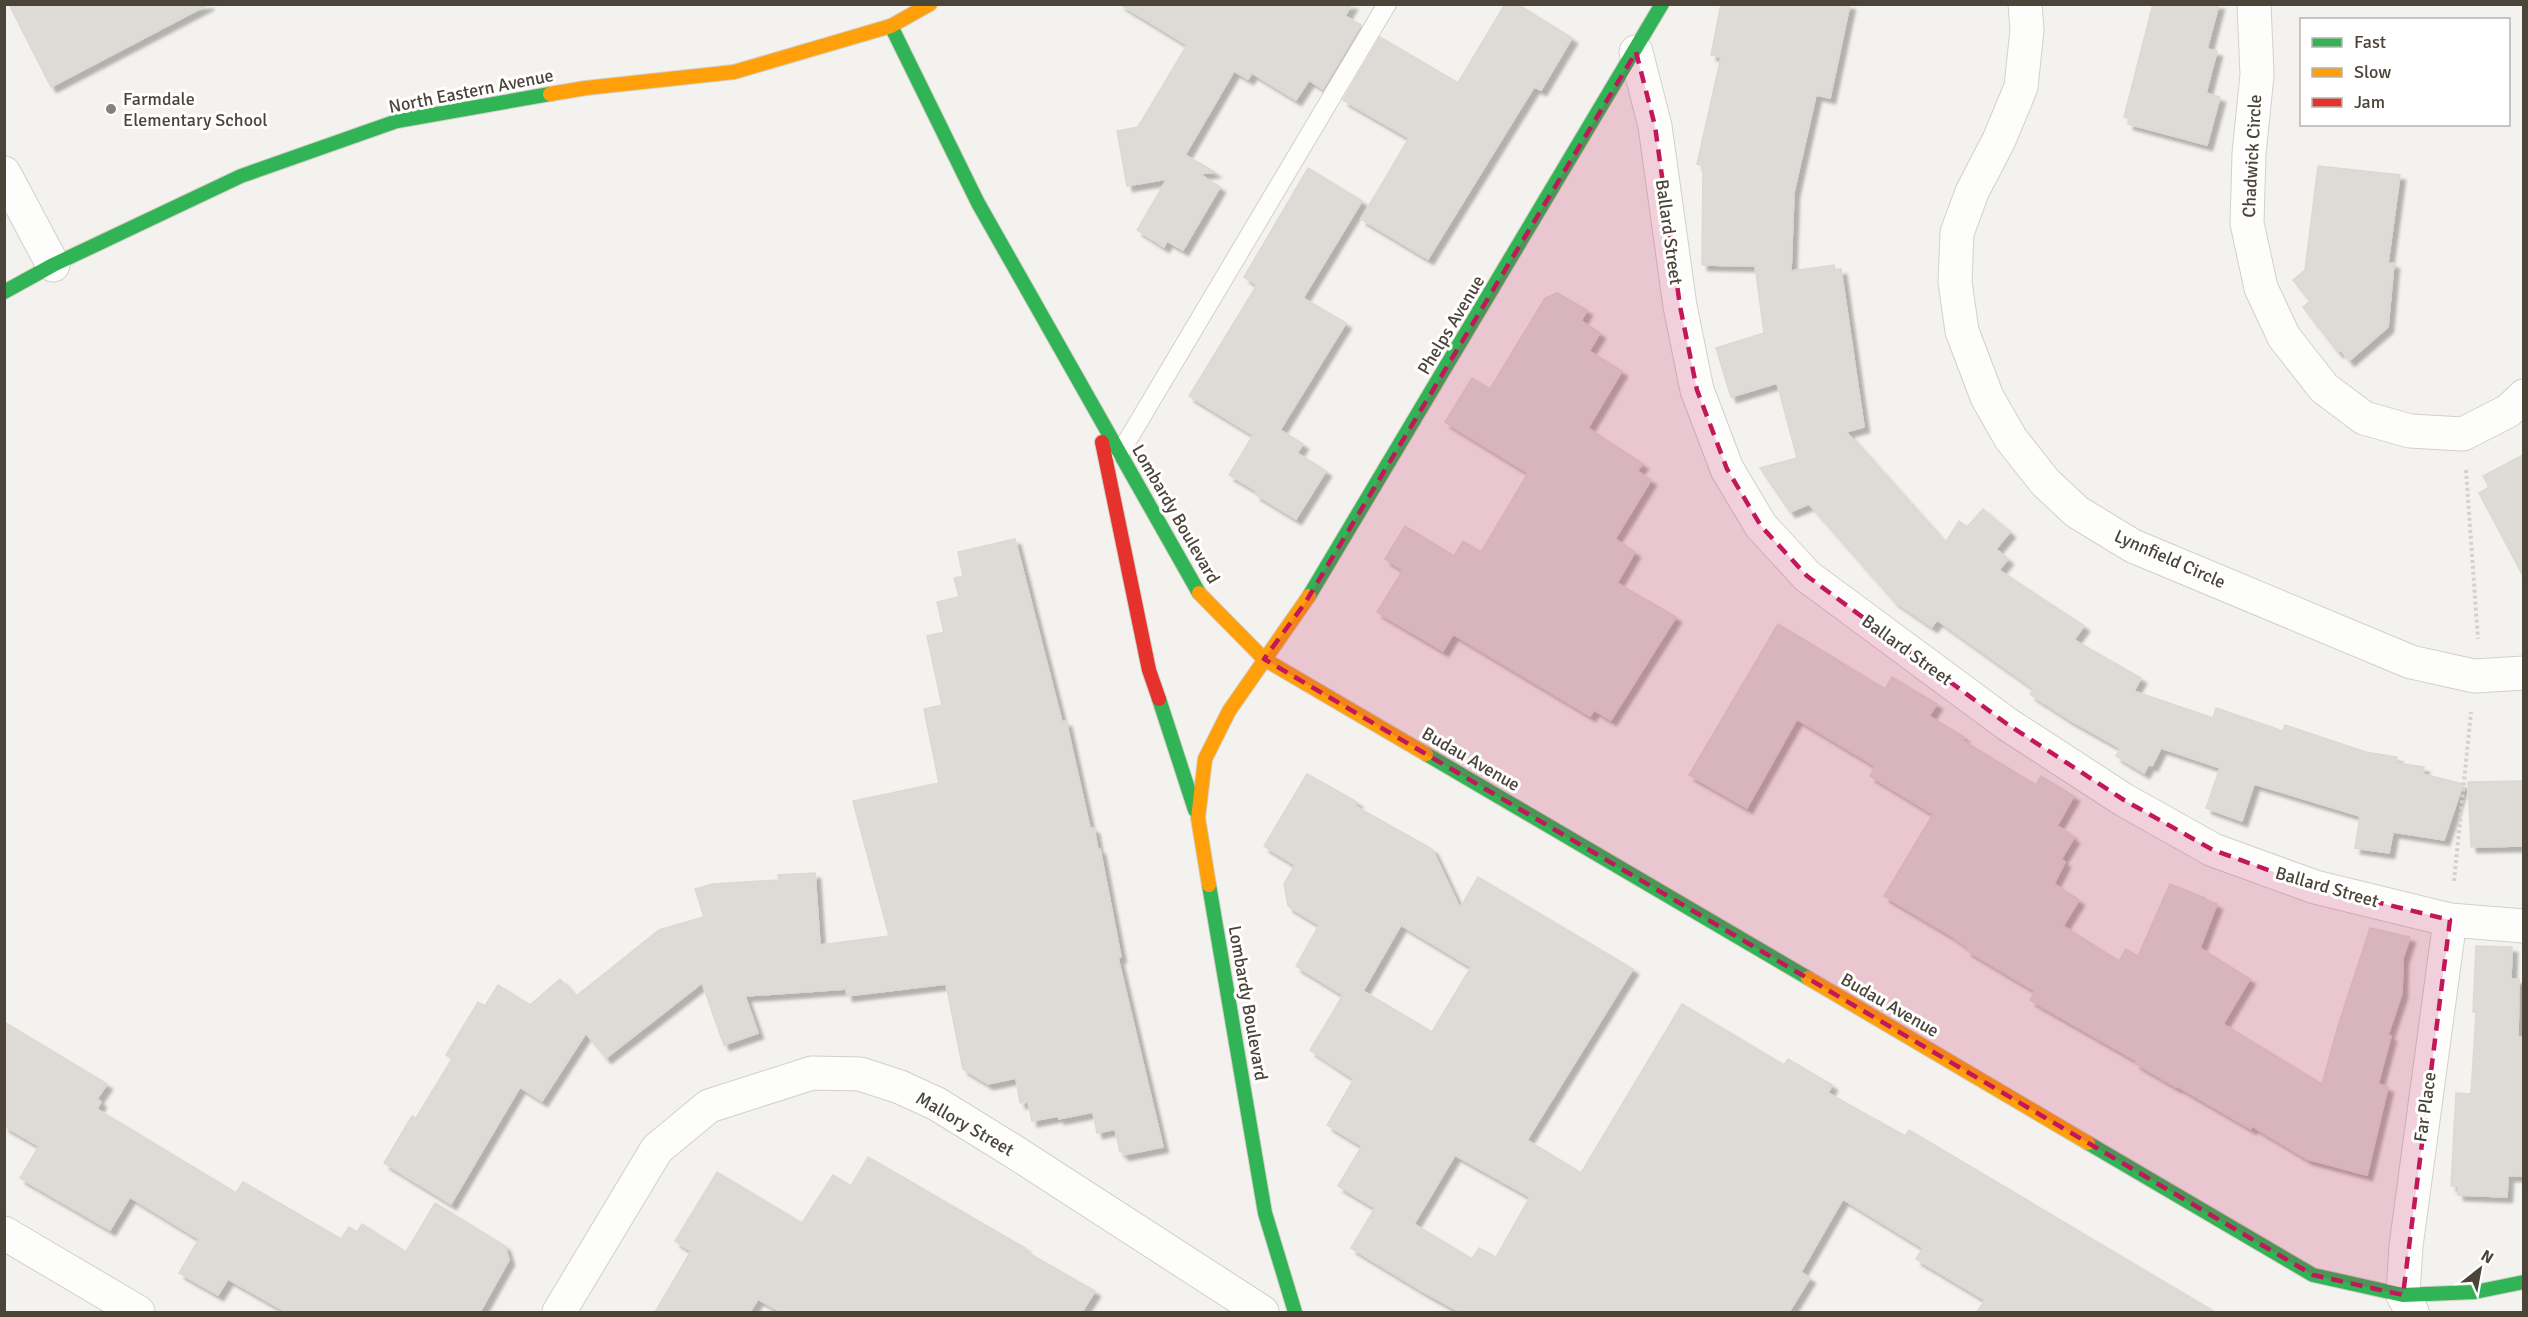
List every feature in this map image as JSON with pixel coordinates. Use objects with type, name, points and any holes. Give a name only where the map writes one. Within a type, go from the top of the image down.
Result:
[{"type":"street","name":"North Eastern Avenue","points":[[4,292],[53,264],[241,176],[397,121],[586,88],[734,72],[891,26],[930,4]]},
{"type":"street","name":"Phelps Avenue","points":[[1264,659],[1305,603],[1636,52],[1662,4]]},
{"type":"street","name":"Lynnfield Circle","points":[[2025,4],[2026,30],[2021,87],[1999,140],[1972,192],[1957,233],[1955,282],[1962,331],[1987,397],[2011,440],[2045,482],[2077,512],[2133,546],[2411,662],[2474,676],[2523,673]]},
{"type":"street","name":"Chadwick Circle","points":[[2254,4],[2257,75],[2249,154],[2247,223],[2261,288],[2284,337],[2325,388],[2364,418],[2410,431],[2463,434],[2508,411],[2523,396]]},
{"type":"street","name":"Lombardy Boulevard","points":[[891,26],[978,203],[1197,591],[1264,659],[1229,711],[1205,759],[1198,818],[1265,1213],[1295,1312]]},
{"type":"street","name":"Ballard Street","points":[[1636,52],[1655,126],[1680,306],[1697,390],[1727,469],[1761,526],[1807,576],[2007,724],[2124,800],[2213,850],[2315,887],[2450,920],[2523,926]]},
{"type":"street","points":[[4,173],[53,264]]},
{"type":"street","points":[[1095,411],[1149,670],[1198,818]]},
{"type":"street","name":"Budau Avenue","points":[[1264,659],[2313,1275],[2407,1304],[2523,1282]]},
{"type":"street","name":"Far Place","points":[[2407,1304],[2406,1246],[2450,920]]},
{"type":"street","name":"Mallory Street","points":[[559,1312],[657,1149],[709,1106],[812,1073],[860,1074],[938,1104],[1262,1312]]},
{"type":"street","points":[[4,1233],[138,1312]]},
{"type":"lane","points":[[1120,453],[1387,4]]},
{"type":"highlighted area","points":[[1636,52],[1655,126],[1680,306],[1697,390],[1727,469],[1761,526],[1807,576],[2007,724],[2124,800],[2213,850],[2315,887],[2450,920],[2403,1295],[2313,1275],[1264,659],[1305,603]]},
{"type":"building","points":[[9,4],[209,4],[51,87]]},
{"type":"building","points":[[1120,4],[1352,4],[1345,16],[1361,25],[1323,89],[1309,80],[1296,100],[1252,73],[1248,79],[1234,71],[1185,155],[1215,172],[1199,174],[1220,187],[1183,250],[1167,241],[1164,247],[1137,230],[1167,179],[1127,186],[1117,131],[1138,127],[1187,45]]},
{"type":"building","points":[[1505,4],[1517,4],[1572,38],[1541,90],[1534,87],[1428,259],[1361,219],[1409,138],[1343,100],[1380,37],[1458,83]]},
{"type":"building","points":[[1721,4],[1850,4],[1830,98],[1816,95],[1794,192],[1791,271],[1834,265],[1835,270],[1841,269],[1864,427],[1846,432],[1945,543],[1959,521],[1967,527],[1983,509],[2010,532],[1996,549],[2008,559],[1999,570],[2084,626],[2074,640],[2141,678],[2134,691],[2213,718],[2216,708],[2283,731],[2285,725],[2366,752],[2397,757],[2396,763],[2424,767],[2423,774],[2463,784],[2444,840],[2393,832],[2389,853],[2355,848],[2360,816],[2254,784],[2242,821],[2206,808],[2220,768],[2161,748],[2152,766],[2149,764],[2144,773],[2116,756],[2120,748],[2030,694],[2034,689],[1937,620],[1932,627],[1894,601],[1809,504],[1790,512],[1760,468],[1797,458],[1777,383],[1731,397],[1716,348],[1764,333],[1755,266],[1702,265],[1703,166],[1697,164],[1721,57],[1711,55]]},
{"type":"building","points":[[2153,4],[2219,4],[2207,49],[2217,51],[2206,93],[2220,97],[2207,145],[2128,124],[2129,119],[2124,117]]},
{"type":"building","points":[[2318,166],[2400,175],[2388,263],[2394,263],[2388,327],[2349,361],[2341,350],[2338,352],[2303,307],[2310,301],[2293,280],[2305,270]]},
{"type":"building","points":[[1308,168],[1362,201],[1303,298],[1346,323],[1280,430],[1303,444],[1297,453],[1326,471],[1296,519],[1255,494],[1257,491],[1229,475],[1253,435],[1189,396],[1257,285],[1244,277]]},
{"type":"building","points":[[1557,293],[1587,310],[1581,321],[1600,333],[1589,351],[1622,371],[1588,428],[1643,464],[1637,471],[1651,480],[1615,539],[1635,552],[1617,583],[1676,617],[1611,720],[1594,710],[1590,716],[1453,634],[1443,651],[1377,612],[1403,570],[1385,559],[1405,526],[1454,556],[1463,541],[1481,552],[1528,473],[1445,422],[1472,378],[1490,389],[1545,298]]},
{"type":"building","points":[[2523,455],[2523,576],[2479,493],[2489,487],[2483,476]]},
{"type":"building","points":[[1015,539],[1062,722],[1066,721],[1090,828],[1094,828],[1098,850],[1100,849],[1121,957],[1118,958],[1163,1147],[1123,1155],[1123,1151],[1120,1152],[1115,1129],[1097,1133],[1093,1112],[1059,1119],[1058,1116],[1032,1121],[1028,1102],[1020,1103],[1016,1078],[988,1084],[963,1069],[946,984],[847,996],[846,989],[745,996],[758,1033],[724,1045],[702,983],[606,1058],[586,1033],[542,1101],[520,1087],[451,1204],[384,1163],[412,1116],[416,1118],[452,1059],[446,1055],[478,1002],[485,1006],[498,985],[530,1005],[560,979],[575,997],[659,930],[704,917],[695,889],[713,884],[779,880],[778,875],[815,873],[820,945],[889,936],[853,801],[939,783],[924,709],[942,705],[927,636],[944,632],[937,602],[959,597],[954,578],[963,576],[958,552]]},
{"type":"building","points":[[1778,624],[1885,689],[1892,677],[1937,704],[1929,716],[1964,737],[1962,740],[2036,785],[2041,776],[2074,796],[2057,826],[2074,838],[2061,859],[2065,862],[2054,884],[2079,900],[2063,926],[2119,961],[2126,949],[2138,956],[2170,884],[2217,904],[2200,948],[2250,979],[2223,1024],[2322,1084],[2370,928],[2410,937],[2403,958],[2402,993],[2388,1035],[2391,1036],[2378,1084],[2388,1087],[2367,1175],[2307,1159],[2252,1126],[2251,1129],[2176,1087],[2135,1063],[2137,1061],[2030,1000],[2035,991],[1966,950],[1967,947],[1950,935],[1884,896],[1933,814],[1870,776],[1875,766],[1797,719],[1747,808],[1689,775]]},
{"type":"building","points":[[1307,774],[1357,802],[1355,806],[1432,849],[1460,908],[1478,877],[1633,969],[1527,1140],[1581,1173],[1682,1004],[1784,1065],[1788,1059],[1832,1085],[1828,1093],[1905,1136],[1909,1130],[2215,1312],[1977,1312],[1985,1300],[1916,1259],[1923,1248],[1843,1199],[1801,1272],[1810,1278],[1789,1312],[1460,1312],[1351,1248],[1375,1208],[1338,1186],[1362,1146],[1327,1125],[1354,1079],[1310,1050],[1343,995],[1296,966],[1319,925],[1288,906],[1284,884],[1295,865],[1264,846]],"holes":[[[1401,925],[1471,967],[1432,1032],[1363,991]],[[1455,1155],[1530,1197],[1496,1257],[1479,1248],[1472,1259],[1414,1224]]]},
{"type":"building","points":[[2523,781],[2523,846],[2471,847],[2468,782]]},
{"type":"building","points":[[2476,946],[2512,947],[2511,979],[2519,979],[2518,1037],[2523,1037],[2523,1176],[2508,1176],[2507,1197],[2458,1195],[2458,1186],[2451,1186],[2456,1093],[2471,1094],[2476,1012],[2473,1012]]},
{"type":"building","points":[[4,1022],[107,1084],[97,1099],[101,1102],[97,1109],[236,1193],[243,1182],[341,1239],[349,1227],[357,1232],[362,1224],[406,1252],[435,1203],[505,1246],[509,1260],[480,1312],[286,1312],[228,1279],[218,1295],[179,1273],[199,1239],[130,1197],[110,1230],[20,1178],[39,1146],[4,1126]]},
{"type":"building","points":[[868,1157],[1095,1291],[1082,1312],[781,1312],[758,1299],[750,1312],[655,1312],[691,1251],[675,1241],[717,1172],[802,1223],[833,1175],[851,1186]]},
{"type":"traffic: fast","points":[[1309,596],[1662,4]]},
{"type":"traffic: fast","points":[[891,26],[978,203],[1199,593]]},
{"type":"traffic: fast","points":[[4,292],[53,265],[241,176],[397,121],[550,94]]},
{"type":"traffic: fast","points":[[1159,699],[1195,810]]},
{"type":"traffic: fast","points":[[1426,754],[1808,978]]},
{"type":"traffic: fast","points":[[1209,885],[1265,1213],[1295,1312]]},
{"type":"traffic: fast","points":[[2088,1143],[2313,1275],[2403,1295],[2475,1292],[2524,1282]]},
{"type":"traffic: slow","points":[[550,94],[734,72],[891,26],[930,4]]},
{"type":"traffic: slow","points":[[1199,593],[1264,659],[1426,754]]},
{"type":"traffic: slow","points":[[1209,885],[1198,818],[1205,759],[1229,711],[1309,596]]},
{"type":"traffic: slow","points":[[1808,978],[2088,1143]]},
{"type":"traffic: jam","points":[[1102,442],[1149,670],[1159,699]]},
{"type":"place","name":"Farmdale Elementary School","points":[[111,109]]}]
